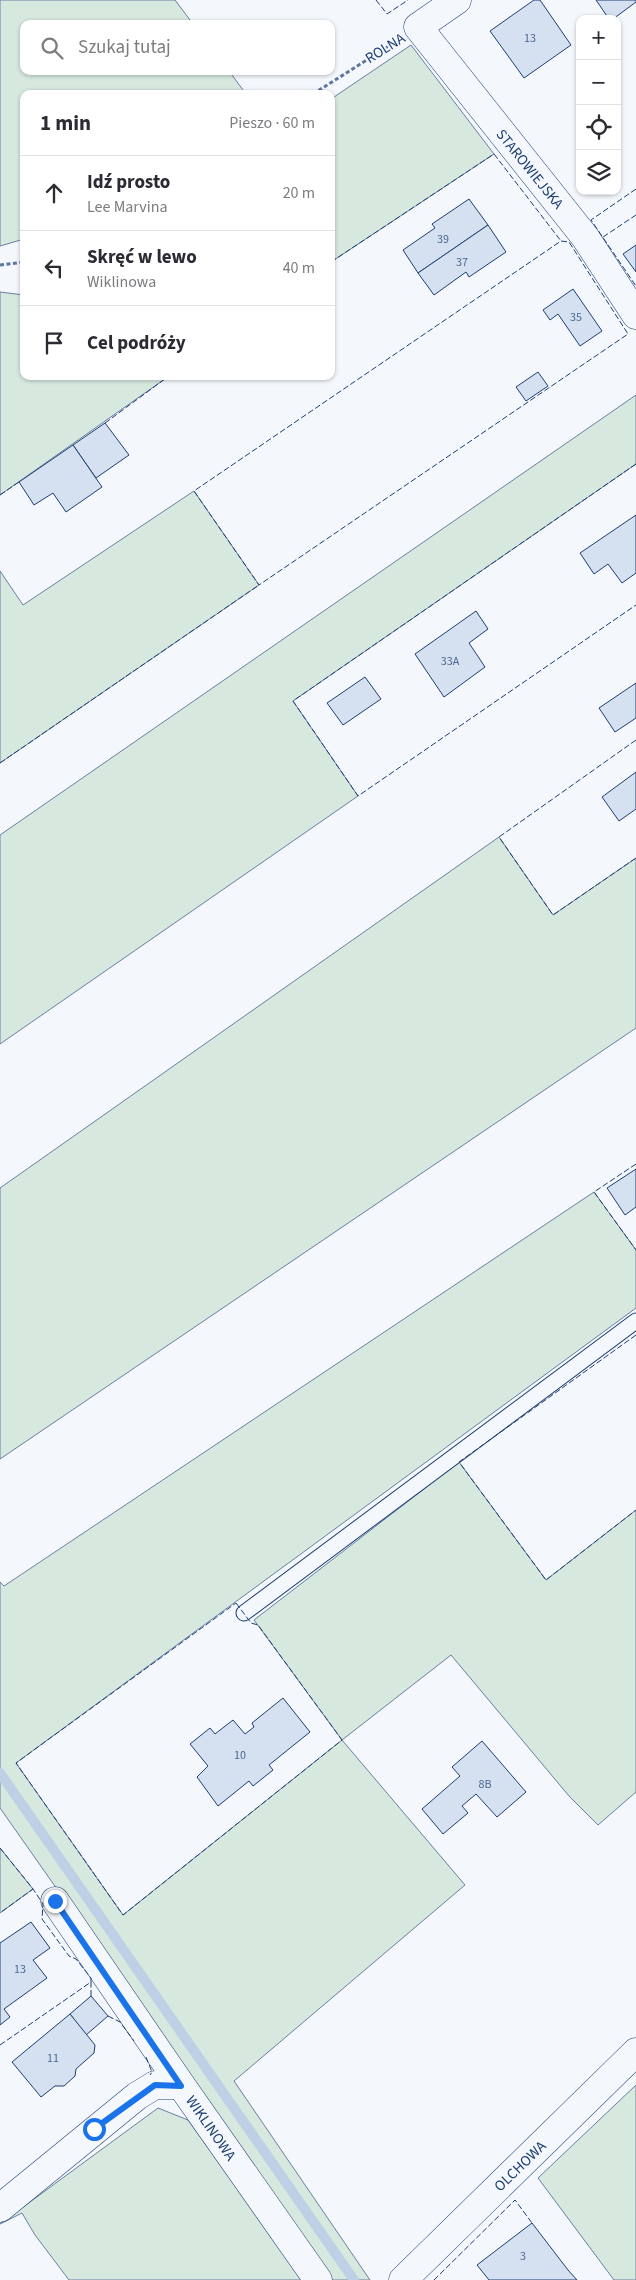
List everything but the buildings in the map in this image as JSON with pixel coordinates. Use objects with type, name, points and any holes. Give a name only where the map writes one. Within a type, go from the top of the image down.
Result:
[{"type":"street","name":"ROLNA","points":[[418,27],[457,0]]},
{"type":"street","name":"STAROWIEJSKA","points":[[418,27],[585,237],[636,315]]},
{"type":"street","name":"WIKLINOWA","points":[[55,1901],[181,2086],[318,2280]]},
{"type":"street","name":"OLCHOWA","points":[[404,2280],[636,2052]]},
{"type":"street","points":[[0,2208],[137,2096],[155,2085],[181,2086]]},
{"type":"lane","points":[[244,1614],[636,1321]]},
{"type":"path","name":"ROLNA","points":[[319,90],[418,27]]},
{"type":"path","points":[[0,265],[20,262]]},
{"type":"shaded area","points":[[0,0],[175,0],[190,20],[20,20],[20,75],[232,75],[243,90],[20,90],[20,240],[0,246]]},
{"type":"shaded area","points":[[411,45],[494,154],[335,259],[335,96]]},
{"type":"shaded area","points":[[0,292],[20,294],[20,380],[163,380],[0,495]]},
{"type":"shaded area","points":[[636,395],[636,464],[293,701],[358,796],[0,1044],[0,835]]},
{"type":"shaded area","points":[[194,491],[259,585],[0,763],[0,571],[23,605]]},
{"type":"shaded area","points":[[499,837],[553,915],[636,858],[636,1028],[0,1459],[0,1188]]},
{"type":"shaded area","points":[[594,1192],[636,1250],[636,1308],[16,1763],[123,1915],[342,1740],[465,1885],[234,2081],[370,2280],[332,2280],[0,1808],[0,1582],[4,1586]]},
{"type":"shaded area","points":[[459,1462],[546,1580],[636,1510],[636,1792],[598,1825],[569,1796],[451,1655],[342,1740],[254,1620]]},
{"type":"shaded area","points":[[0,1848],[33,1889],[0,1913]]},
{"type":"shaded area","points":[[636,2085],[636,2280],[614,2280],[538,2178]]},
{"type":"shaded area","points":[[158,2108],[188,2120],[303,2280],[69,2280],[35,2235],[22,2213],[0,2224]]},
{"type":"waterway","points":[[0,1773],[354,2280]]},
{"type":"fence","points":[[376,0],[387,14],[408,0]]},
{"type":"fence","points":[[335,259],[494,154],[561,241]]},
{"type":"fence","points":[[636,189],[591,220],[636,286]]},
{"type":"fence","points":[[603,237],[636,215]]},
{"type":"fence","points":[[561,241],[569,242],[628,334],[259,585],[194,491],[561,241]]},
{"type":"fence","points":[[105,423],[164,380]]},
{"type":"fence","points":[[636,464],[293,701],[358,796],[636,605]]},
{"type":"fence","points":[[0,495],[19,482]]},
{"type":"fence","points":[[0,763],[259,585]]},
{"type":"fence","points":[[636,740],[499,837],[553,915],[636,858]]},
{"type":"fence","points":[[636,1164],[594,1192],[636,1250]]},
{"type":"fence","points":[[636,1335],[459,1462],[546,1580],[636,1510]]},
{"type":"fence","points":[[236,1603],[251,1623],[258,1625],[342,1740],[123,1915],[16,1763],[236,1603]]},
{"type":"fence","points":[[0,1848],[33,1889],[0,1913]]},
{"type":"fence","points":[[0,2045],[91,1982],[91,1978],[76,1959],[69,1956],[42,1919],[43,1904],[33,1889]]},
{"type":"fence","points":[[91,1982],[91,1996]]},
{"type":"fence","points":[[108,2016],[120,2022],[134,2041]]},
{"type":"fence","points":[[146,2057],[152,2072],[150,2075]]},
{"type":"fence","points":[[434,2280],[515,2200],[532,2223]]},
{"type":"route","points":[[55,1901],[181,2086],[155,2085],[137,2096],[94,2129]]}]
